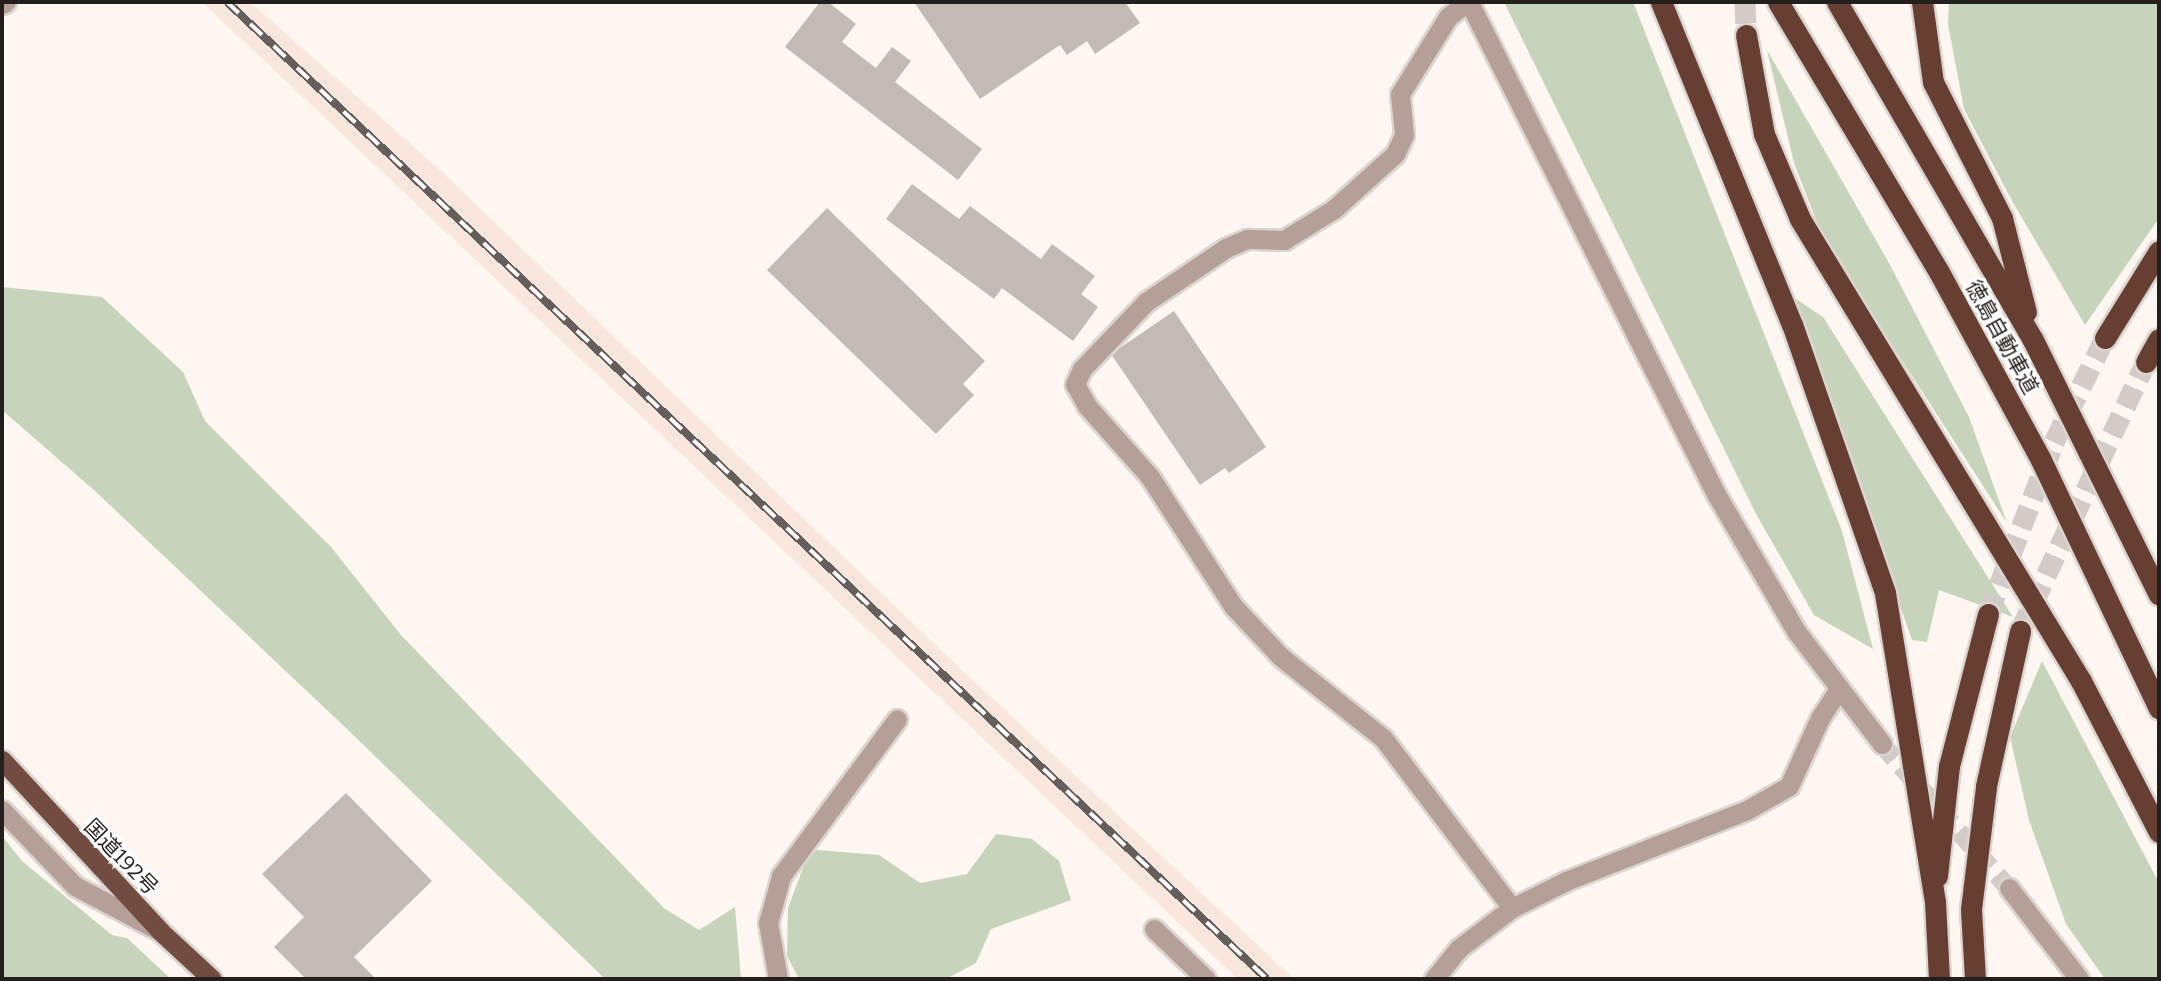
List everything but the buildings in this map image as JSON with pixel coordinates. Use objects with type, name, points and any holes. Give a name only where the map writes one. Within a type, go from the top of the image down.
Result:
[{"type":"highway","points":[[1661,2],[1792,324],[1885,593],[1935,902],[1939,979]]},
{"type":"highway","name":"徳島自動車道","points":[[1778,2],[1939,272],[2035,449],[2159,708]]},
{"type":"highway","name":"徳島自動車道","points":[[1838,2],[2033,340],[2159,595]]},
{"type":"highway","points":[[1922,2],[1933,82],[2002,218],[2033,340]]},
{"type":"highway","points":[[1746,35],[1764,134],[1795,209],[1860,323],[1953,465],[2081,681],[2159,832]]},
{"type":"highway","points":[[2105,338],[2159,251]]},
{"type":"highway","points":[[2146,362],[2159,340]]},
{"type":"highway","points":[[1935,902],[1950,766],[1988,614]]},
{"type":"highway","points":[[1975,979],[1971,909],[1986,786],[2020,631]]},
{"type":"highway","name":"国道192号","points":[[2,760],[160,932],[212,979]]},
{"type":"street","points":[[1513,908],[1383,738],[1281,656],[1233,606],[1157,487],[1087,406],[1075,384],[1082,369],[1146,302],[1226,248],[1247,239],[1284,240],[1334,209],[1395,154],[1404,135],[1400,94],[1448,17],[1468,2],[1716,494],[1796,631],[1882,744]]},
{"type":"street","points":[[1434,979],[1458,949],[1513,908],[1566,881],[1747,810],[1789,786],[1820,718],[1839,689]]},
{"type":"street","points":[[778,979],[768,923],[781,876],[897,719]]},
{"type":"street","points":[[2,810],[75,886],[160,932]]},
{"type":"street","points":[[2009,888],[2080,979]]},
{"type":"street","points":[[1154,929],[1206,979]]},
{"type":"shaded area","points":[[202,2],[250,2],[439,169],[946,655],[1294,979],[1238,979]]},
{"type":"green space","points":[[1504,2],[1633,2],[1842,531],[1873,649],[1814,615],[1756,514]]},
{"type":"green space","points":[[1949,2],[2159,2],[2159,218],[2085,325],[2012,201],[1964,109],[1948,24]]},
{"type":"green space","points":[[1767,50],[1889,263],[1969,417],[2007,523],[1823,238],[1794,163]]},
{"type":"green space","points":[[2,287],[102,297],[183,372],[205,421],[331,547],[401,635],[664,908],[699,930],[735,907],[741,979],[605,979],[346,728],[95,491],[2,410]]},
{"type":"green space","points":[[1793,297],[1823,317],[2013,617],[1939,590],[1927,642],[1912,640]]},
{"type":"green space","points":[[2042,661],[2159,883],[2159,979],[2105,979],[2066,924],[2029,820],[2010,737]]},
{"type":"green space","points":[[996,834],[1032,839],[1059,861],[1071,900],[991,929],[976,963],[946,979],[799,979],[787,956],[788,908],[806,860],[817,850],[879,855],[920,883],[967,874]]},
{"type":"green space","points":[[2,836],[23,862],[112,935],[127,938],[171,979],[2,979]]},
{"type":"tunnel","points":[[1745,2],[1746,35]]},
{"type":"tunnel","points":[[1988,614],[2054,442],[2105,338]]},
{"type":"tunnel","points":[[2020,631],[2146,362]]},
{"type":"tunnel","points":[[1882,744],[2009,888]]},
{"type":"railway","points":[[227,2],[1267,979]]}]
